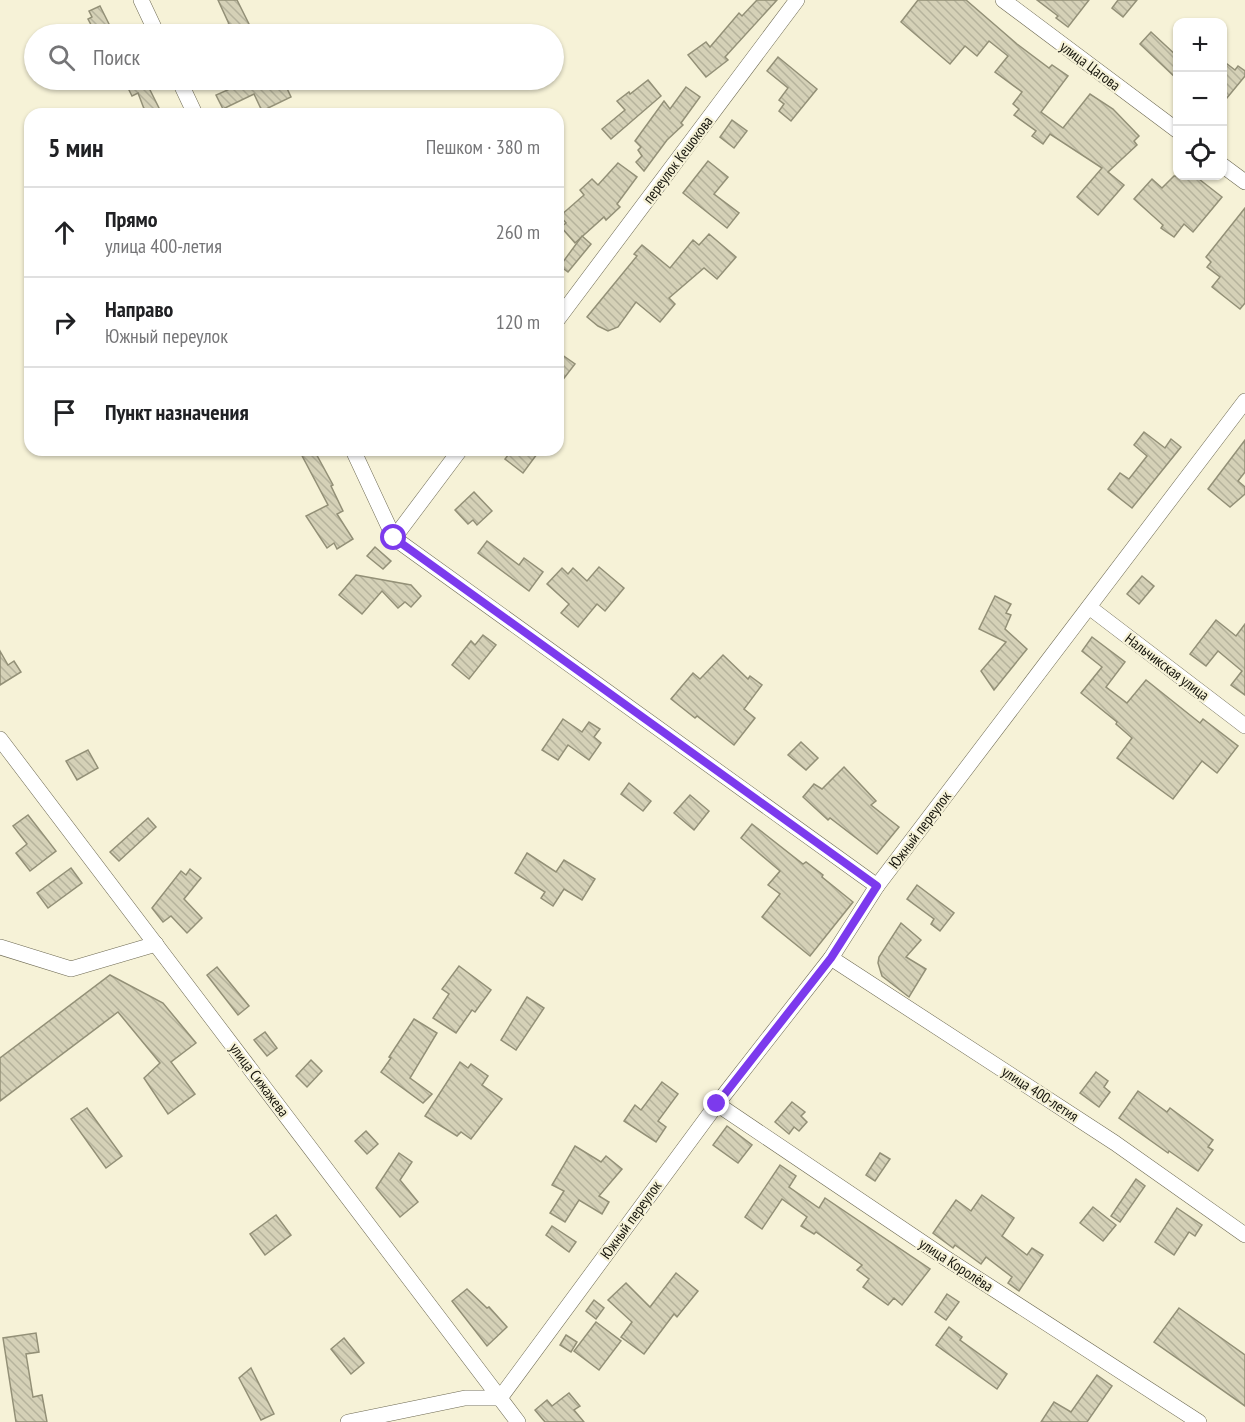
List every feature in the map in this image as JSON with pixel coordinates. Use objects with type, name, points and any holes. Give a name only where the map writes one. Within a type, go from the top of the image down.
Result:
[{"type":"street","points":[[141,0],[152,24]]},
{"type":"street","name":"переулок Кешокова","points":[[564,312],[797,0]]},
{"type":"street","name":"улица Цагова","points":[[1003,0],[1173,127]]},
{"type":"street","points":[[184,90],[192,108]]},
{"type":"street","points":[[1227,169],[1245,182]]},
{"type":"street","name":"Южный переулок","points":[[500,1398],[717,1104],[831,958],[877,886],[1245,401]]},
{"type":"street","points":[[356,456],[394,538],[877,886]]},
{"type":"street","points":[[394,538],[456,456]]},
{"type":"street","name":"Нальчикская улица","points":[[1089,607],[1245,726]]},
{"type":"street","name":"улица Сижажева","points":[[0,739],[518,1422]]},
{"type":"street","points":[[0,947],[71,969],[156,944]]},
{"type":"street","name":"улица 400-летия","points":[[831,958],[1115,1143],[1245,1234]]},
{"type":"street","name":"улица Королёва","points":[[717,1104],[944,1257],[1199,1422]]},
{"type":"street","points":[[348,1422],[465,1398],[500,1398]]},
{"type":"building","points":[[218,0],[237,0],[249,24],[229,24]]},
{"type":"building","points":[[757,0],[777,0],[725,57],[728,60],[706,77],[688,55],[706,42],[710,47],[739,13],[742,16]]},
{"type":"building","points":[[918,0],[966,0],[1049,68],[1052,65],[1068,76],[1041,112],[1063,128],[1090,94],[1113,109],[1139,136],[1134,141],[1137,145],[1108,172],[1124,185],[1098,215],[1077,197],[1102,168],[1050,134],[1043,144],[1032,136],[1036,131],[1014,115],[1019,109],[1013,104],[1022,92],[995,72],[1008,56],[989,41],[977,56],[965,46],[950,64],[901,22]]},
{"type":"building","points":[[1037,0],[1089,0],[1068,27]]},
{"type":"building","points":[[1118,0],[1137,0],[1123,17],[1112,8]]},
{"type":"building","points":[[100,6],[109,24],[91,24],[88,19],[92,17],[89,11]]},
{"type":"building","points":[[1151,32],[1173,52],[1173,75],[1140,44]]},
{"type":"building","points":[[778,57],[817,89],[791,121],[779,111],[784,104],[779,100],[788,88],[767,71]]},
{"type":"building","points":[[1227,64],[1235,70],[1238,66],[1245,71],[1245,76],[1227,98]]},
{"type":"building","points":[[648,80],[661,96],[611,139],[602,129],[625,110],[617,101]]},
{"type":"building","points":[[686,87],[700,97],[681,123],[683,125],[667,140],[644,171],[636,162],[642,156],[638,150],[641,147],[635,141],[664,101],[670,109]]},
{"type":"building","points":[[129,90],[150,90],[159,108],[144,108],[138,93],[132,96]]},
{"type":"building","points":[[227,90],[288,90],[291,97],[268,108],[261,108],[254,94],[222,108],[216,95]]},
{"type":"building","points":[[732,120],[747,131],[734,148],[720,137]]},
{"type":"building","points":[[708,161],[728,177],[714,194],[739,213],[727,228],[683,193]]},
{"type":"building","points":[[618,163],[637,177],[617,204],[620,207],[606,220],[604,217],[575,243],[564,230],[566,223],[564,212],[584,195],[580,190],[592,179],[598,185]]},
{"type":"building","points":[[1173,177],[1173,180],[1200,180],[1222,197],[1193,232],[1184,224],[1174,237],[1161,228],[1163,225],[1134,199],[1152,179],[1162,188]]},
{"type":"building","points":[[1245,208],[1245,303],[1240,309],[1212,287],[1220,277],[1207,267],[1211,262],[1206,257]]},
{"type":"building","points":[[709,234],[736,257],[717,279],[704,268],[669,298],[675,304],[660,322],[636,302],[618,327],[608,331],[587,317],[637,256],[634,254],[642,245],[670,268],[693,240],[699,245]]},
{"type":"building","points":[[582,236],[591,244],[568,272],[564,269],[564,261]]},
{"type":"building","points":[[564,356],[575,364],[564,378]]},
{"type":"building","points":[[1144,432],[1165,448],[1171,439],[1181,447],[1132,508],[1108,489],[1120,473],[1129,479],[1147,456],[1134,445]]},
{"type":"building","points":[[1245,440],[1245,472],[1238,481],[1245,487],[1245,494],[1230,507],[1208,489]]},
{"type":"building","points":[[302,456],[317,456],[333,485],[331,486],[343,511],[337,514],[353,539],[337,549],[334,543],[327,548],[306,516],[328,505]]},
{"type":"building","points":[[507,456],[536,456],[523,473],[505,459]]},
{"type":"building","points":[[474,492],[492,511],[477,525],[473,520],[468,524],[455,510]]},
{"type":"building","points":[[487,541],[519,565],[524,558],[543,572],[529,591],[478,553]]},
{"type":"building","points":[[375,547],[391,561],[383,569],[367,556]]},
{"type":"building","points":[[599,567],[624,588],[605,611],[597,604],[578,627],[561,613],[569,604],[547,584],[562,568],[568,574],[573,568],[587,581]]},
{"type":"building","points":[[356,575],[411,585],[421,596],[411,607],[405,602],[398,608],[382,591],[362,614],[339,595]]},
{"type":"building","points":[[1142,576],[1154,586],[1139,604],[1127,594]]},
{"type":"building","points":[[995,596],[1011,604],[1006,613],[1011,615],[1005,629],[1027,649],[994,690],[981,671],[1006,642],[979,629]]},
{"type":"building","points":[[1216,620],[1236,636],[1245,624],[1245,695],[1231,685],[1242,671],[1218,651],[1206,666],[1190,654]]},
{"type":"building","points":[[483,635],[496,645],[469,679],[452,665],[471,641],[475,645]]},
{"type":"building","points":[[1092,637],[1125,662],[1106,687],[1127,703],[1146,680],[1200,723],[1203,719],[1238,746],[1217,773],[1202,761],[1173,799],[1117,758],[1132,738],[1116,724],[1117,722],[1081,693],[1102,667],[1082,651]]},
{"type":"building","points":[[0,651],[8,665],[14,661],[21,672],[0,685]]},
{"type":"building","points":[[723,655],[748,679],[750,676],[762,685],[744,709],[755,718],[734,745],[671,699],[693,673],[700,679]]},
{"type":"building","points":[[563,719],[582,732],[589,722],[600,729],[594,737],[601,743],[589,760],[568,745],[558,760],[542,750]]},
{"type":"building","points":[[801,742],[818,758],[806,770],[788,755]]},
{"type":"building","points":[[88,750],[98,768],[77,780],[66,761]]},
{"type":"building","points":[[844,767],[876,801],[871,805],[899,827],[877,854],[830,818],[828,820],[803,797],[814,784],[822,789]]},
{"type":"building","points":[[629,783],[651,801],[643,811],[621,794]]},
{"type":"building","points":[[690,795],[709,811],[694,830],[674,813]]},
{"type":"building","points":[[28,815],[56,851],[30,871],[16,853],[27,844],[13,826]]},
{"type":"building","points":[[148,818],[156,827],[119,861],[110,852]]},
{"type":"building","points":[[752,824],[803,864],[806,862],[823,875],[822,877],[853,902],[810,956],[762,917],[780,894],[768,885],[780,871],[741,838]]},
{"type":"building","points":[[527,853],[556,872],[564,860],[595,879],[582,900],[564,889],[553,906],[541,898],[545,892],[515,873]]},
{"type":"building","points":[[71,868],[82,883],[48,908],[37,893]]},
{"type":"building","points":[[190,869],[201,878],[184,899],[202,918],[187,933],[171,916],[163,922],[152,908],[181,871],[186,875]]},
{"type":"building","points":[[917,885],[954,913],[940,931],[931,924],[934,919],[907,899]]},
{"type":"building","points":[[901,923],[921,940],[906,957],[926,969],[909,997],[882,976],[878,963],[879,957]]},
{"type":"building","points":[[459,966],[491,990],[475,1012],[472,1010],[456,1033],[433,1018],[449,994],[442,989]]},
{"type":"building","points":[[217,967],[249,1006],[238,1015],[207,975]]},
{"type":"building","points":[[110,975],[163,1003],[196,1043],[171,1062],[195,1094],[168,1114],[144,1078],[160,1063],[118,1012],[0,1101],[0,1058]]},
{"type":"building","points":[[527,997],[544,1008],[516,1050],[501,1040]]},
{"type":"building","points":[[414,1019],[437,1033],[410,1078],[432,1094],[423,1103],[381,1072]]},
{"type":"building","points":[[265,1032],[277,1048],[267,1056],[254,1040]]},
{"type":"building","points":[[311,1060],[322,1071],[307,1087],[296,1076]]},
{"type":"building","points":[[460,1062],[468,1068],[471,1064],[488,1076],[482,1085],[502,1099],[471,1139],[461,1132],[457,1136],[425,1116]]},
{"type":"building","points":[[1096,1072],[1108,1081],[1104,1087],[1110,1092],[1099,1107],[1080,1093]]},
{"type":"building","points":[[662,1082],[678,1094],[658,1121],[666,1127],[656,1142],[624,1121],[635,1105],[641,1110]]},
{"type":"building","points":[[1138,1091],[1167,1112],[1170,1108],[1213,1140],[1208,1147],[1213,1150],[1198,1171],[1119,1118]]},
{"type":"building","points":[[792,1102],[805,1112],[801,1116],[807,1122],[799,1131],[794,1127],[789,1134],[775,1122]]},
{"type":"building","points":[[87,1108],[122,1156],[106,1168],[71,1119]]},
{"type":"building","points":[[727,1126],[752,1145],[738,1163],[713,1145]]},
{"type":"building","points":[[366,1131],[378,1144],[367,1154],[355,1141]]},
{"type":"building","points":[[575,1146],[601,1162],[606,1156],[622,1169],[599,1196],[609,1202],[602,1214],[579,1200],[565,1222],[550,1213],[564,1191],[552,1185]]},
{"type":"building","points":[[399,1153],[412,1162],[400,1180],[418,1202],[400,1217],[376,1188]]},
{"type":"building","points":[[880,1153],[890,1159],[875,1181],[866,1175]]},
{"type":"building","points":[[780,1165],[796,1176],[789,1187],[819,1208],[825,1198],[930,1269],[902,1305],[894,1298],[888,1305],[863,1287],[869,1279],[857,1270],[862,1265],[816,1232],[814,1234],[801,1226],[807,1217],[782,1199],[762,1229],[745,1217]]},
{"type":"building","points":[[1136,1179],[1145,1186],[1120,1222],[1111,1216]]},
{"type":"building","points":[[982,1195],[1014,1218],[1002,1236],[1027,1255],[1032,1248],[1043,1255],[1019,1291],[1008,1283],[1012,1277],[986,1257],[981,1264],[955,1245],[953,1248],[933,1233],[956,1200],[971,1211]]},
{"type":"building","points":[[1093,1207],[1116,1225],[1103,1241],[1080,1223]]},
{"type":"building","points":[[1177,1208],[1202,1225],[1195,1236],[1189,1232],[1174,1255],[1155,1242]]},
{"type":"building","points":[[276,1215],[291,1235],[265,1255],[250,1234]]},
{"type":"building","points":[[552,1226],[576,1242],[569,1252],[546,1235]]},
{"type":"building","points":[[676,1273],[698,1291],[677,1317],[674,1314],[644,1354],[621,1337],[632,1322],[608,1300],[626,1283],[650,1307]]},
{"type":"building","points":[[467,1289],[487,1308],[489,1307],[507,1327],[487,1346],[452,1301]]},
{"type":"building","points":[[947,1294],[959,1302],[946,1320],[935,1312]]},
{"type":"building","points":[[594,1300],[604,1308],[596,1319],[586,1311]]},
{"type":"building","points":[[1179,1308],[1245,1355],[1245,1406],[1154,1342]]},
{"type":"building","points":[[596,1322],[621,1341],[599,1370],[574,1351]]},
{"type":"building","points":[[949,1327],[962,1337],[960,1340],[1007,1374],[997,1389],[936,1345]]},
{"type":"building","points":[[36,1333],[39,1352],[26,1354],[33,1397],[42,1395],[47,1422],[16,1422],[3,1338]]},
{"type":"building","points":[[566,1335],[577,1342],[571,1352],[560,1345]]},
{"type":"building","points":[[344,1338],[364,1363],[351,1374],[331,1349]]},
{"type":"building","points":[[251,1368],[274,1414],[261,1420],[239,1378]]},
{"type":"building","points":[[1097,1375],[1112,1386],[1087,1422],[1041,1422],[1054,1402],[1071,1412]]},
{"type":"building","points":[[569,1393],[580,1406],[574,1410],[584,1422],[545,1422],[535,1410],[547,1400],[552,1406]]},
{"type":"route","points":[[394,538],[877,886],[831,958],[717,1104]]}]
